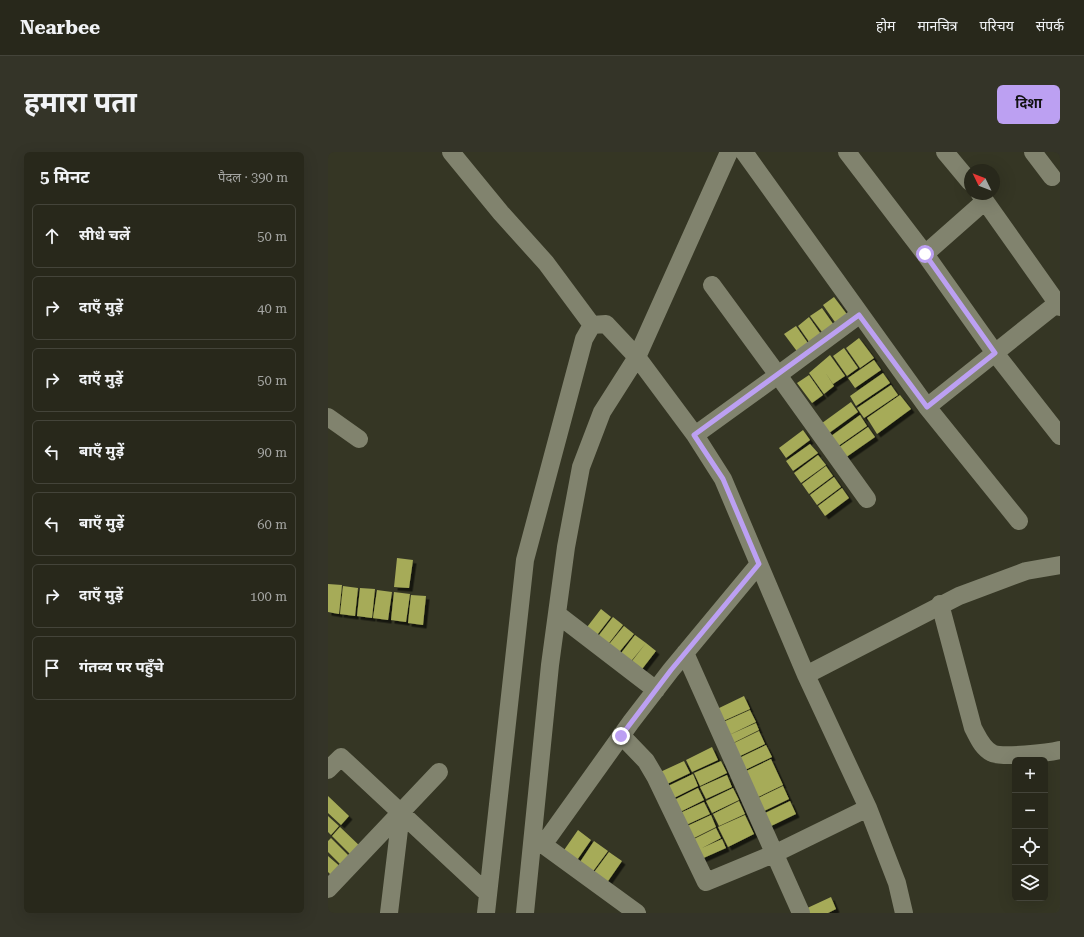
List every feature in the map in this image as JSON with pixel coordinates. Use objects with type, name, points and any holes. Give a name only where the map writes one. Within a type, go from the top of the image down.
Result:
[{"type":"street","points":[[452,152],[500,213],[599,324],[619,337],[637,357],[694,435],[723,479],[806,675],[868,808],[897,883],[904,913]]},
{"type":"street","points":[[525,913],[538,841],[557,614],[566,547],[581,467],[602,412],[637,357],[729,152]]},
{"type":"street","points":[[744,152],[859,315],[927,407],[1019,521]]},
{"type":"street","points":[[847,152],[925,254],[995,353],[1059,433]]},
{"type":"street","points":[[945,152],[964,175]]},
{"type":"street","points":[[1033,152],[1052,177]]},
{"type":"street","points":[[925,254],[980,200]]},
{"type":"street","points":[[927,407],[1059,304],[985,200]]},
{"type":"street","points":[[712,285],[866,499]]},
{"type":"street","points":[[694,435],[859,315]]},
{"type":"street","points":[[486,913],[525,560],[584,339],[599,324]]},
{"type":"street","points":[[328,417],[360,439]]},
{"type":"street","points":[[538,841],[685,653],[759,564]]},
{"type":"street","points":[[806,675],[940,604],[1026,571],[1060,565]]},
{"type":"street","points":[[940,604],[973,728],[982,744],[993,754],[1014,755],[1060,750]]},
{"type":"street","points":[[557,614],[656,690]]},
{"type":"street","points":[[685,653],[776,854],[801,913]]},
{"type":"street","points":[[621,736],[646,761],[656,778],[706,882],[776,854],[868,808]]},
{"type":"street","points":[[328,770],[341,757],[488,894]]},
{"type":"street","points":[[328,889],[401,814],[439,772]]},
{"type":"street","points":[[389,913],[401,814]]},
{"type":"street","points":[[538,841],[637,913]]},
{"type":"building","points":[[834,297],[849,317],[837,325],[823,305]]},
{"type":"building","points":[[822,308],[836,328],[825,336],[810,316]]},
{"type":"building","points":[[809,317],[823,337],[812,346],[798,326]]},
{"type":"building","points":[[796,326],[810,346],[799,354],[784,334]]},
{"type":"building","points":[[859,338],[874,358],[860,368],[846,348]]},
{"type":"building","points":[[844,348],[858,368],[847,376],[833,356]]},
{"type":"building","points":[[830,355],[845,376],[833,384],[825,372],[834,386],[824,394],[809,373]]},
{"type":"building","points":[[874,360],[881,370],[855,388],[848,378]]},
{"type":"building","points":[[883,373],[890,383],[856,406],[850,396]]},
{"type":"building","points":[[809,375],[823,395],[812,403],[797,383]]},
{"type":"building","points":[[891,385],[898,395],[864,418],[857,408]]},
{"type":"building","points":[[900,395],[911,409],[877,434],[867,418]]},
{"type":"building","points":[[851,402],[858,412],[825,436],[818,426]]},
{"type":"building","points":[[860,415],[867,426],[834,449],[827,439]]},
{"type":"building","points":[[868,427],[875,437],[842,460],[835,450]]},
{"type":"building","points":[[803,430],[810,440],[786,458],[779,448]]},
{"type":"building","points":[[810,444],[818,453],[793,471],[786,461]]},
{"type":"building","points":[[818,455],[826,465],[801,483],[794,473]]},
{"type":"building","points":[[826,466],[833,476],[809,494],[802,484]]},
{"type":"building","points":[[834,477],[841,487],[817,505],[810,495]]},
{"type":"building","points":[[842,488],[849,498],[825,516],[818,506]]},
{"type":"building","points":[[397,558],[413,560],[409,588],[394,587]]},
{"type":"building","points":[[328,584],[342,585],[339,614],[328,612]]},
{"type":"building","points":[[343,586],[358,588],[355,616],[340,614]]},
{"type":"building","points":[[360,588],[375,589],[372,618],[357,616]]},
{"type":"building","points":[[377,590],[392,592],[388,620],[373,618]]},
{"type":"building","points":[[394,592],[410,594],[406,622],[391,620]]},
{"type":"building","points":[[411,595],[426,596],[423,625],[408,623]]},
{"type":"building","points":[[601,609],[611,617],[594,639],[584,631]]},
{"type":"building","points":[[613,617],[623,625],[606,647],[596,639]]},
{"type":"building","points":[[624,626],[634,634],[616,656],[606,648]]},
{"type":"building","points":[[635,635],[646,643],[628,665],[618,657]]},
{"type":"building","points":[[646,643],[656,651],[639,673],[629,665]]},
{"type":"building","points":[[744,696],[750,709],[721,722],[715,710]]},
{"type":"building","points":[[750,710],[756,722],[727,736],[721,723]]},
{"type":"building","points":[[756,723],[759,730],[731,744],[727,736]]},
{"type":"building","points":[[759,731],[765,744],[736,758],[730,745]]},
{"type":"building","points":[[766,745],[772,757],[743,771],[737,759]]},
{"type":"building","points":[[712,747],[718,760],[692,772],[686,760]]},
{"type":"building","points":[[771,759],[783,785],[754,799],[742,773]]},
{"type":"building","points":[[684,761],[690,773],[663,786],[658,773]]},
{"type":"building","points":[[721,761],[727,773],[700,786],[694,773]]},
{"type":"building","points":[[693,774],[698,786],[672,799],[666,787]]},
{"type":"building","points":[[727,775],[732,787],[706,799],[700,787]]},
{"type":"building","points":[[783,786],[789,799],[760,813],[754,800]]},
{"type":"building","points":[[698,788],[704,800],[678,813],[672,801]]},
{"type":"building","points":[[733,788],[739,800],[712,813],[706,801]]},
{"type":"building","points":[[328,796],[349,816],[341,825],[328,813]]},
{"type":"building","points":[[739,801],[745,814],[719,826],[713,814]]},
{"type":"building","points":[[790,801],[796,814],[767,828],[761,815]]},
{"type":"building","points":[[704,802],[710,814],[684,826],[678,814]]},
{"type":"building","points":[[711,815],[716,827],[690,840],[685,827]]},
{"type":"building","points":[[745,815],[754,834],[728,847],[718,827]]},
{"type":"building","points":[[328,816],[339,826],[331,835],[328,832]]},
{"type":"building","points":[[340,827],[364,850],[355,859],[332,836]]},
{"type":"building","points":[[716,828],[721,838],[702,848],[722,839],[726,848],[699,860],[690,841]]},
{"type":"building","points":[[578,830],[591,840],[575,863],[562,853]]},
{"type":"building","points":[[331,838],[354,861],[346,870],[328,852],[328,841]]},
{"type":"building","points":[[594,841],[608,851],[591,874],[578,865]]},
{"type":"building","points":[[609,852],[622,861],[606,884],[592,875]]},
{"type":"building","points":[[328,856],[343,869],[334,878],[328,872]]},
{"type":"building","points":[[831,897],[836,909],[828,913],[804,913],[803,910]]},
{"type":"route","points":[[621,736],[671,670],[759,564],[723,479],[694,435],[859,315],[927,407],[995,353],[925,254]]}]
